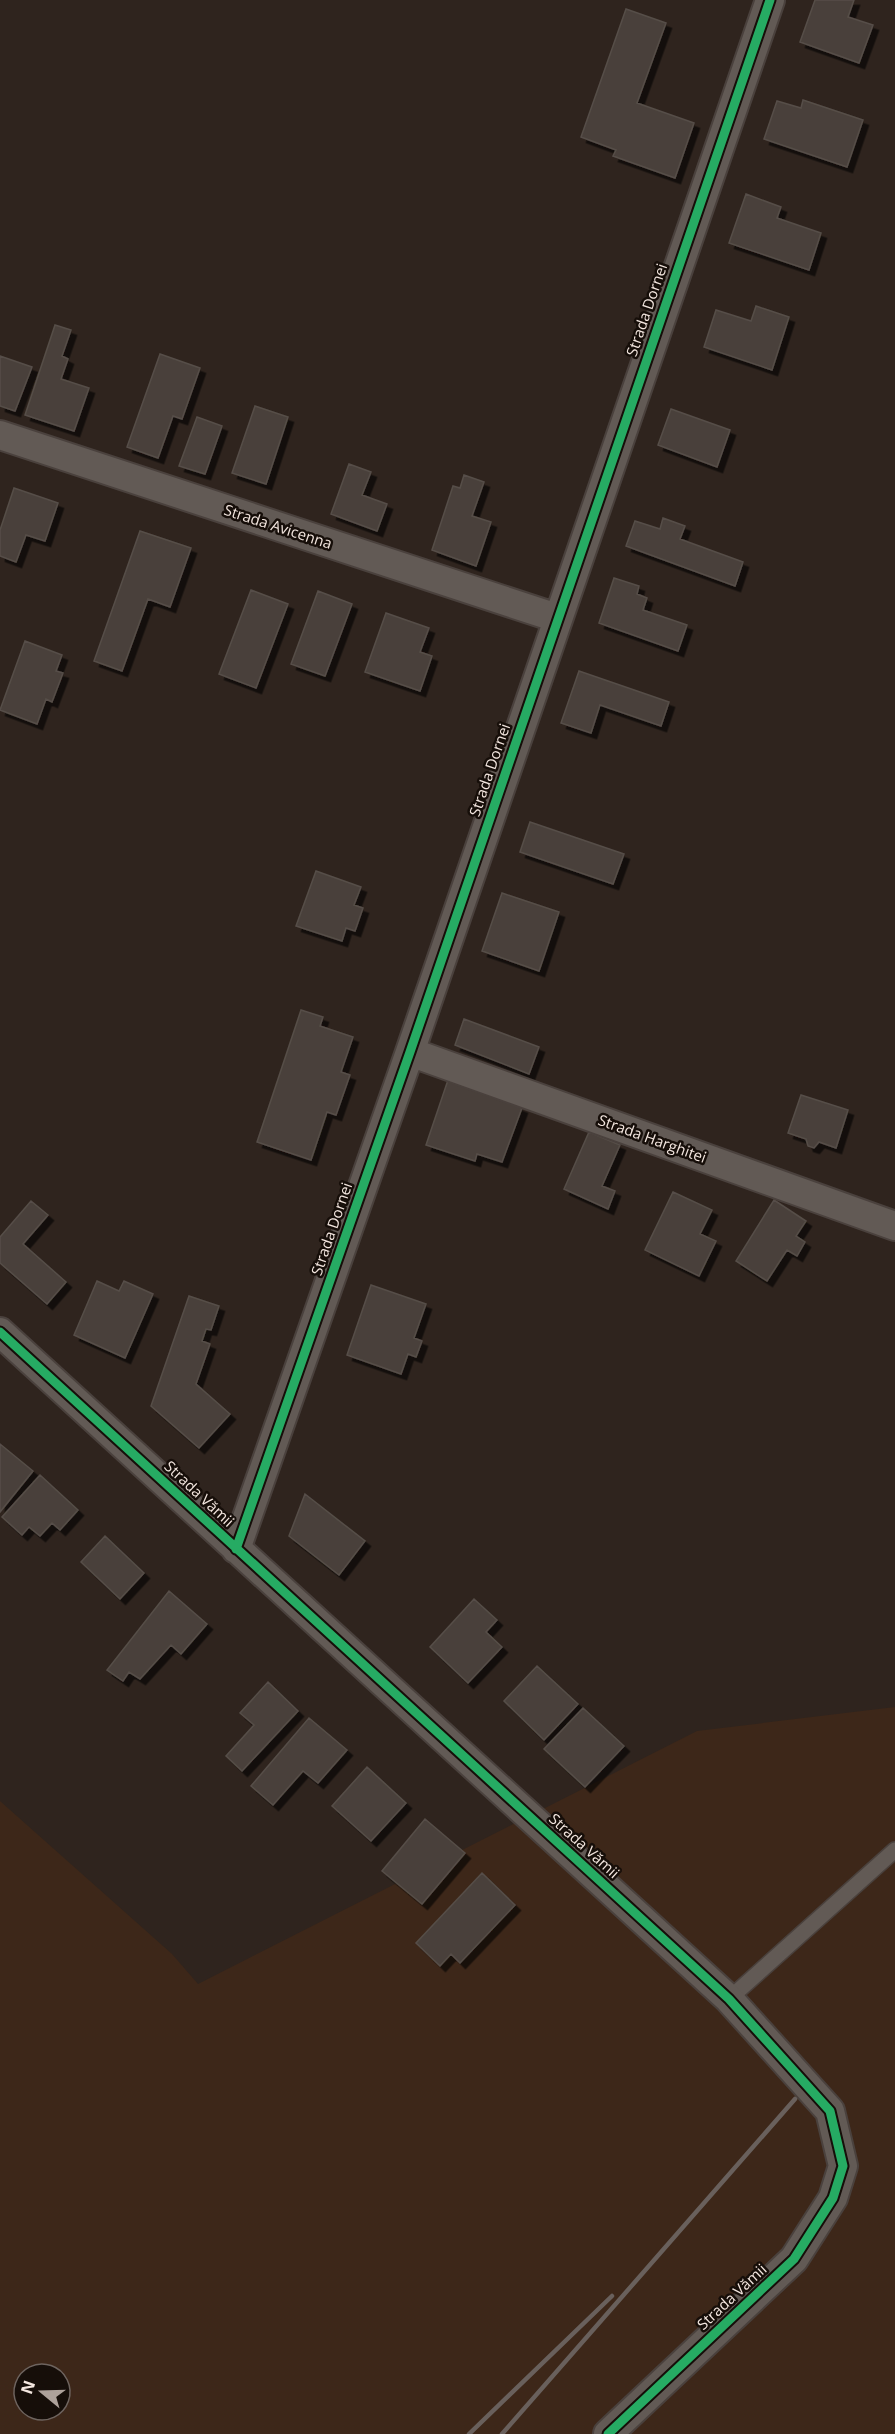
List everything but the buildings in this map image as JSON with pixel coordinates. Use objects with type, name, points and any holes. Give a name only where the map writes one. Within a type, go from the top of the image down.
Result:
[{"type":"street","name":"Strada Dornei","points":[[236,1549],[410,1052],[770,0]]},
{"type":"street","name":"Strada Avicenna","points":[[0,435],[557,618]]},
{"type":"street","name":"Strada Harghitei","points":[[410,1052],[895,1227]]},
{"type":"street","name":"Strada Vămii","points":[[0,1332],[729,1999],[830,2111],[843,2166],[833,2198],[794,2259],[608,2434]]},
{"type":"lane","points":[[729,1999],[895,1850]]},
{"type":"shaded area","points":[[895,1707],[895,2434],[0,2434],[0,1801],[172,1954],[198,1984],[697,1731]]},
{"type":"railway","points":[[502,2434],[795,2099]]},
{"type":"railway","points":[[469,2434],[612,2296]]},
{"type":"cycle path","points":[[236,1549],[410,1052],[770,0]]},
{"type":"cycle path","points":[[0,1332],[729,1999],[830,2111],[843,2166],[833,2198],[794,2259],[608,2434]]}]
